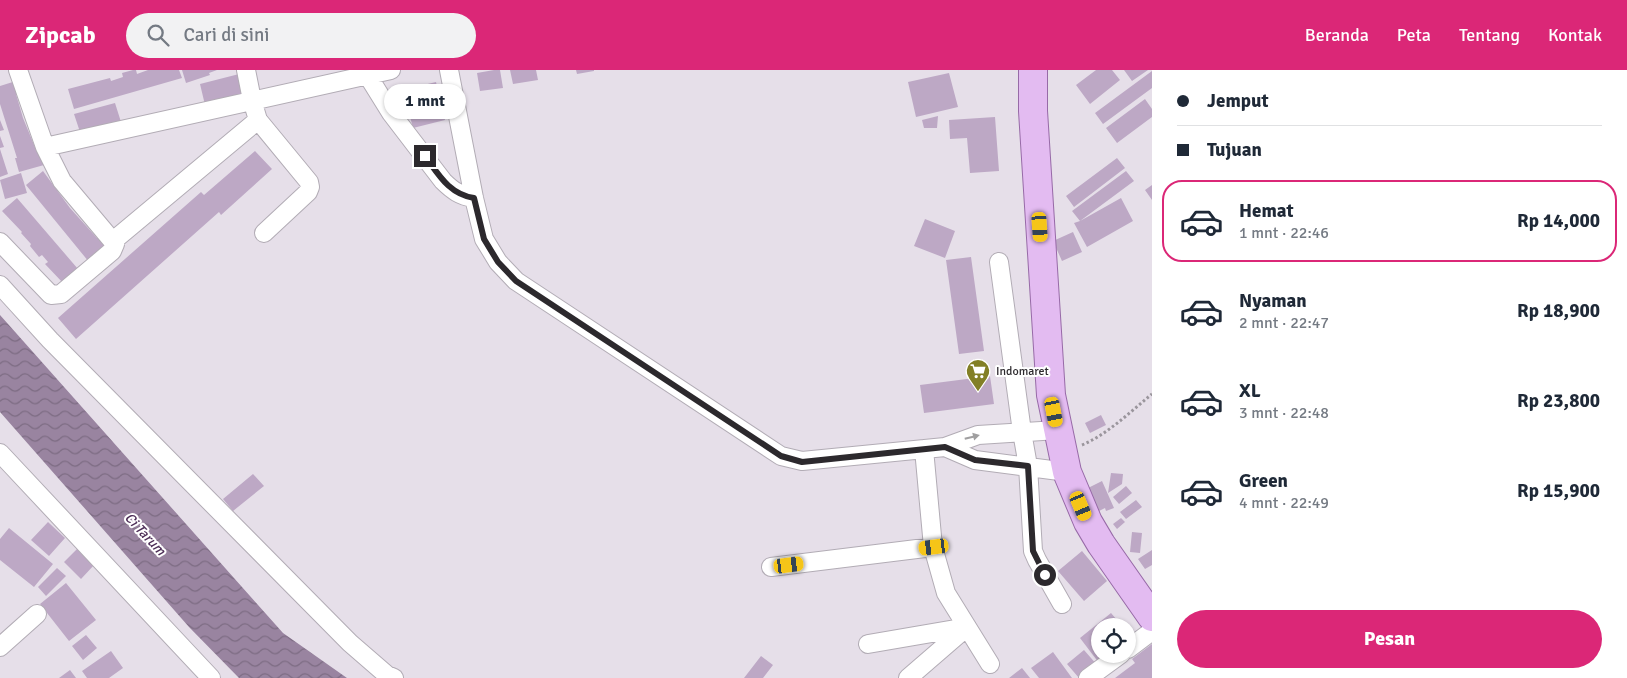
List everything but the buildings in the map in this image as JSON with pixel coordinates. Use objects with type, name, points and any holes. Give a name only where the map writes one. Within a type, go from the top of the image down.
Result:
[{"type":"main road","points":[[1033,70],[1033,112],[1046,337],[1051,395],[1062,450],[1092,530],[1152,617]]},
{"type":"street","points":[[0,242],[51,295],[56,296],[61,294],[112,251],[115,244],[62,181],[45,147],[18,70]]},
{"type":"street","points":[[246,70],[258,120],[310,182],[308,192],[264,233]]},
{"type":"street","points":[[45,147],[391,70]]},
{"type":"street","points":[[449,70],[484,239],[498,262],[516,281],[781,456],[802,462],[945,447],[978,435],[1022,432],[1062,450]]},
{"type":"street","points":[[368,76],[391,113],[443,181],[463,196],[474,198]]},
{"type":"street","points":[[113,241],[258,120]]},
{"type":"street","points":[[999,262],[1028,466],[1033,551],[1062,604]]},
{"type":"street","points":[[0,285],[50,340],[350,643],[387,675],[394,678]]},
{"type":"street","points":[[945,447],[975,460],[1028,466],[1062,450]]},
{"type":"street","points":[[924,449],[934,547],[946,593],[990,664]]},
{"type":"street","points":[[0,453],[204,671]]},
{"type":"street","points":[[771,567],[934,547]]},
{"type":"street","points":[[0,647],[37,614]]},
{"type":"street","points":[[868,644],[967,627]]},
{"type":"street","points":[[908,678],[967,627]]},
{"type":"street","points":[[1136,643],[1152,631]]},
{"type":"street","points":[[1088,678],[1109,663]]},
{"type":"path","points":[[1062,450],[1080,446],[1091,441],[1152,394]]},
{"type":"water","name":"Ci Tarum","points":[[0,315],[283,633],[347,678],[239,678],[189,627],[0,412]]},
{"type":"place","name":"Indomaret","points":[[978,392]]},
{"type":"route","points":[[425,156],[452,190],[463,196],[474,198],[484,239],[498,262],[516,281],[781,456],[802,462],[945,447],[975,460],[1028,466],[1033,551],[1045,575]]}]
